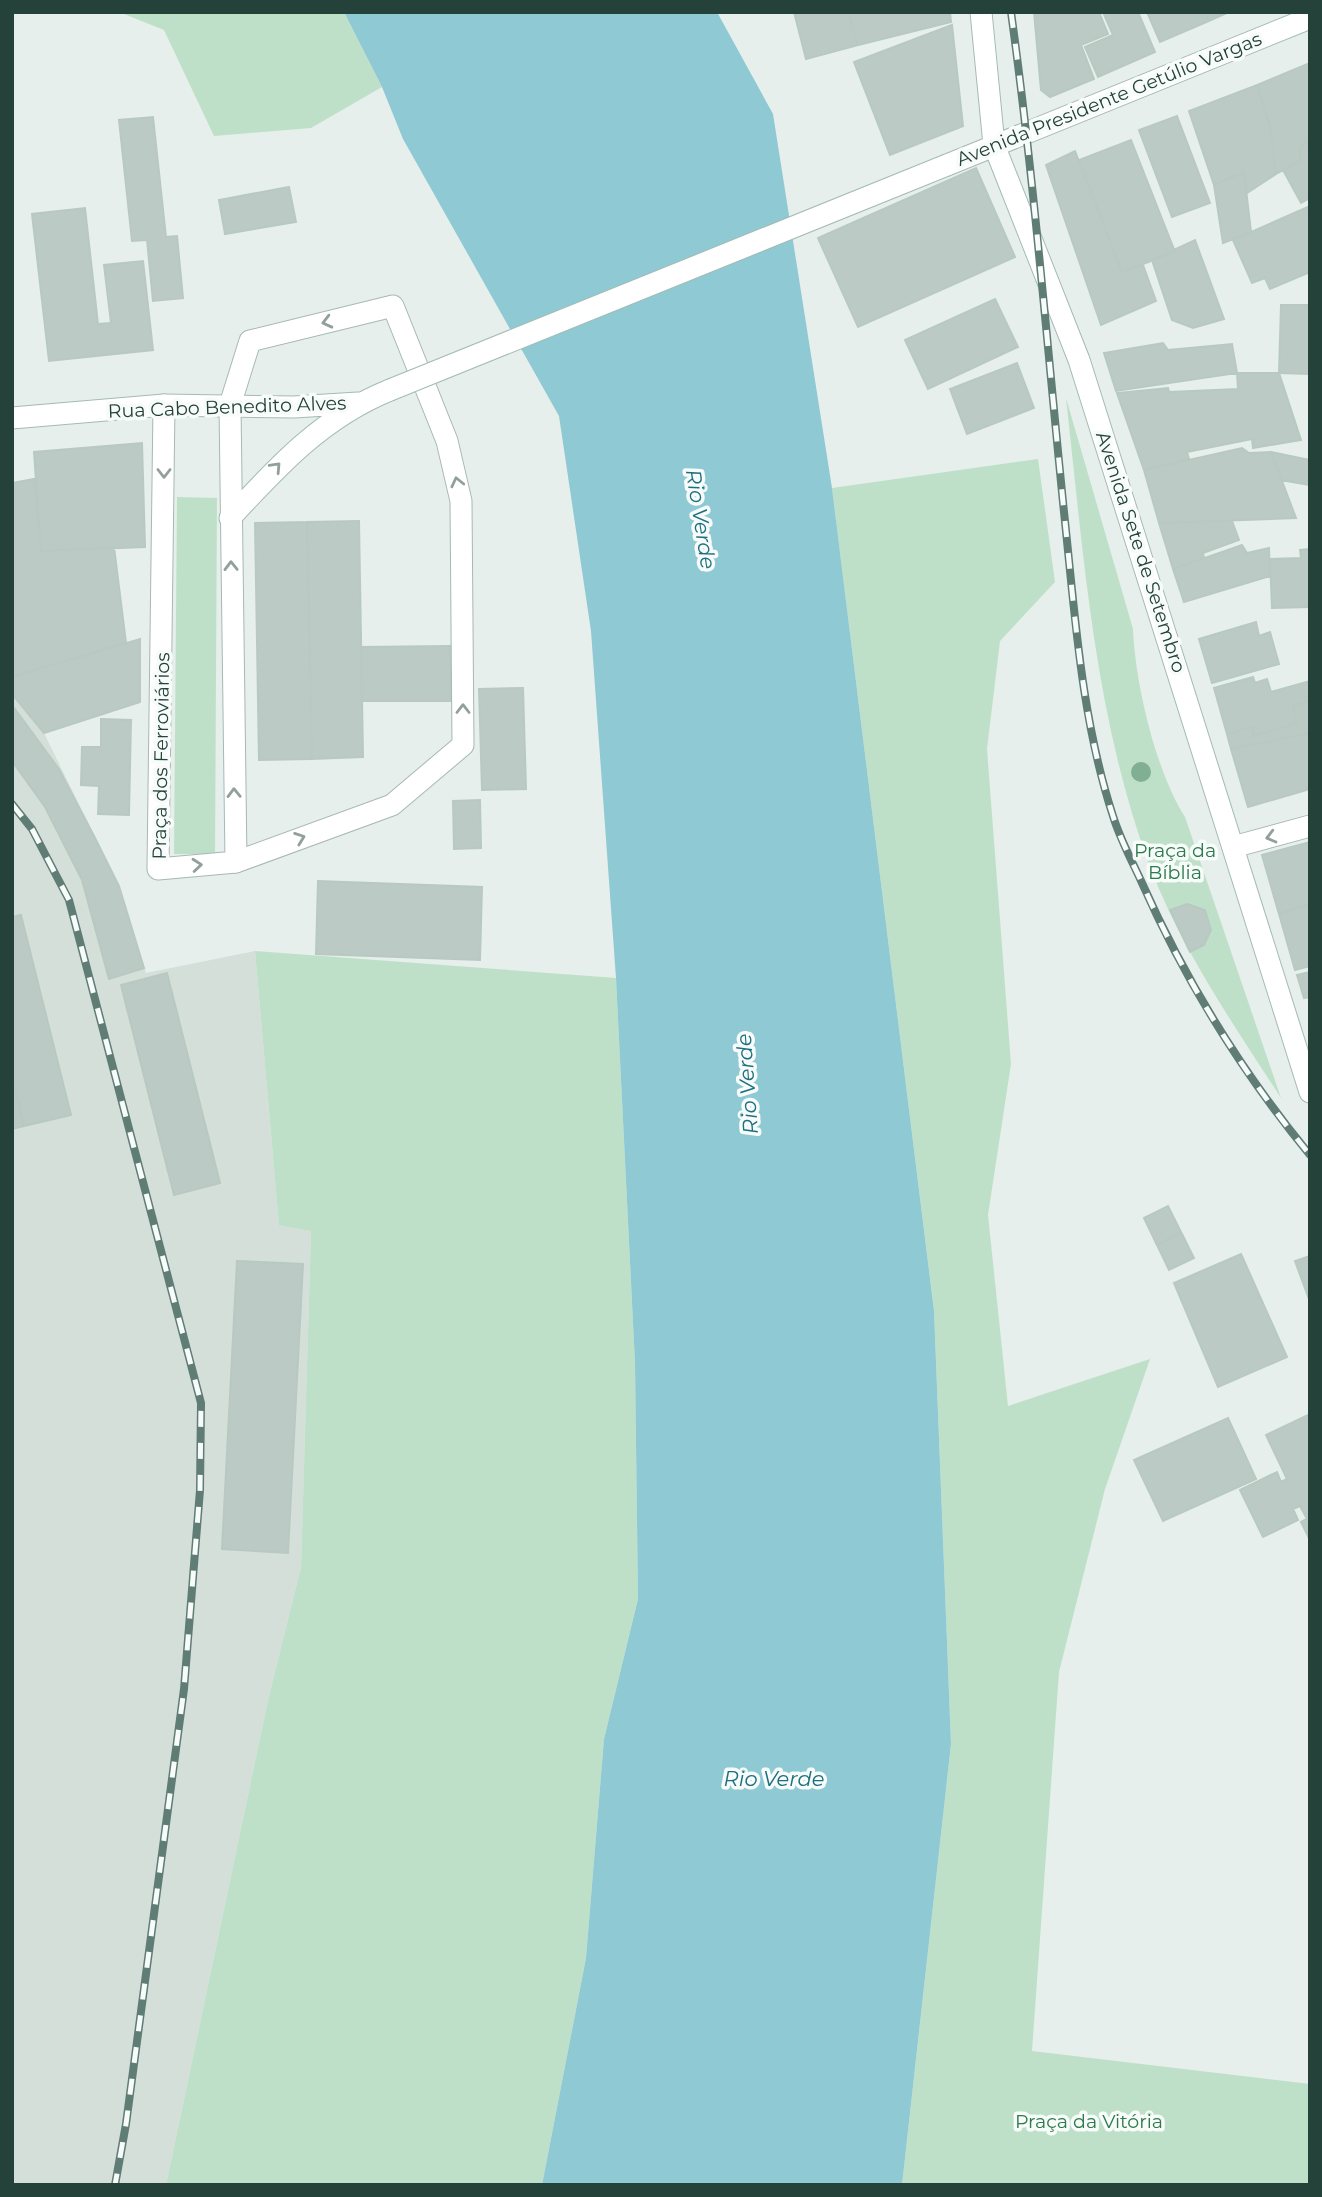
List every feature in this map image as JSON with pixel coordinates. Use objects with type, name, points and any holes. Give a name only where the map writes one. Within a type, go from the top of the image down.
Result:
[{"type":"main road","name":"Avenida Sete de Setembro","points":[[981,12],[994,145],[1079,359],[1310,1091]]},
{"type":"main road","name":"Avenida Presidente Getúlio Vargas","points":[[358,403],[1310,18]]},
{"type":"main road","points":[[393,306],[447,441],[461,501],[463,745],[392,805],[236,862],[230,517],[230,405],[250,341],[393,306]]},
{"type":"main road","points":[[230,517],[292,451],[358,403]]},
{"type":"main road","name":"Rua Cabo Benedito Alves","points":[[12,418],[164,405],[294,407],[358,403]]},
{"type":"main road","name":"Praça dos Ferroviários","points":[[164,405],[158,869],[236,862]]},
{"type":"main road","points":[[1233,847],[1310,826]]},
{"type":"shaded area","points":[[12,694],[44,733],[119,886],[146,973],[255,951],[279,1224],[311,1231],[301,1567],[268,1700],[166,2185],[12,2185]]},
{"type":"green space","points":[[119,12],[344,12],[382,87],[311,128],[214,136],[164,30]]},
{"type":"green space","name":"Praça da Bíblia","points":[[1066,398],[1133,629],[1138,675],[1156,752],[1185,817],[1281,1098],[1210,986],[1177,928],[1150,867],[1131,810],[1116,752],[1094,636]]},
{"type":"green space","name":"Praça da Vitória","points":[[1038,459],[1055,582],[1000,641],[987,749],[1011,1064],[988,1215],[1008,1406],[1150,1359],[1105,1489],[1059,1672],[1032,2051],[1310,2084],[1310,2185],[902,2185],[951,1744],[934,1311],[832,488]]},
{"type":"green space","points":[[177,497],[217,498],[215,854],[174,854]]},
{"type":"green space","points":[[255,951],[616,978],[635,1363],[638,1599],[604,1739],[586,1958],[542,2185],[166,2185],[268,1700],[301,1567],[311,1231],[279,1225]]},
{"type":"water","name":"Rio Verde","points":[[344,12],[717,12],[773,114],[832,488],[934,1311],[951,1744],[902,2185],[542,2185],[586,1958],[604,1739],[638,1599],[635,1363],[616,978],[591,631],[559,416],[403,139],[382,87]]},
{"type":"building","points":[[794,12],[848,12],[858,45],[806,59]]},
{"type":"building","points":[[848,12],[950,12],[951,22],[858,45]]},
{"type":"building","points":[[1034,12],[1099,12],[1108,34],[1081,45],[1094,79],[1050,97],[1041,90]]},
{"type":"building","points":[[1103,12],[1138,12],[1155,52],[1098,77],[1085,47],[1113,35]]},
{"type":"building","points":[[1147,12],[1205,12],[1209,21],[1160,42]]},
{"type":"building","points":[[1205,12],[1229,12],[1209,21]]},
{"type":"building","points":[[952,25],[963,126],[890,155],[854,62]]},
{"type":"building","points":[[1310,63],[1310,141],[1300,147],[1300,161],[1276,174],[1270,127],[1257,85]]},
{"type":"building","points":[[1257,85],[1270,127],[1276,174],[1247,193],[1244,172],[1214,185],[1189,111]]},
{"type":"building","points":[[1177,116],[1210,203],[1172,217],[1139,130]]},
{"type":"building","points":[[153,117],[166,237],[177,236],[183,298],[153,301],[147,240],[132,241],[119,120]]},
{"type":"building","points":[[1131,140],[1175,252],[1122,272],[1079,160]]},
{"type":"building","points":[[1310,141],[1310,198],[1301,203],[1283,170],[1300,161],[1300,147]]},
{"type":"building","points":[[1075,151],[1122,272],[1143,265],[1156,301],[1101,325],[1046,165]]},
{"type":"building","points":[[976,168],[1015,257],[858,327],[818,238]]},
{"type":"building","points":[[1244,172],[1251,232],[1223,243],[1214,185]]},
{"type":"building","points":[[289,187],[296,222],[225,234],[219,200]]},
{"type":"building","points":[[1310,206],[1310,272],[1270,289],[1265,278],[1252,283],[1233,240]]},
{"type":"building","points":[[85,208],[98,324],[111,323],[104,265],[143,261],[153,350],[49,361],[32,214]]},
{"type":"building","points":[[1195,240],[1224,319],[1193,328],[1172,320],[1152,260]]},
{"type":"building","points":[[995,299],[1018,347],[928,389],[905,340]]},
{"type":"building","points":[[1281,305],[1310,305],[1310,374],[1279,373]]},
{"type":"building","points":[[1163,343],[1168,350],[1232,344],[1237,373],[1116,391],[1104,353]]},
{"type":"building","points":[[1017,363],[1034,408],[967,434],[950,389]]},
{"type":"building","points":[[1237,373],[1279,373],[1301,440],[1253,448],[1252,439],[1187,452],[1189,459],[1144,470],[1117,393],[1168,388],[1169,392],[1238,389]]},
{"type":"building","points":[[142,443],[145,547],[41,551],[34,452]]},
{"type":"building","points":[[1242,448],[1249,453],[1271,452],[1296,518],[1159,523],[1144,470]]},
{"type":"building","points":[[1271,452],[1310,460],[1310,485],[1281,480]]},
{"type":"building","points":[[34,479],[41,551],[114,547],[126,643],[12,677],[12,483]]},
{"type":"building","points":[[359,521],[363,757],[312,759],[307,522]]},
{"type":"building","points":[[1232,521],[1239,540],[1203,553],[1204,558],[1173,569],[1159,523]]},
{"type":"building","points":[[307,522],[312,759],[259,760],[255,523]]},
{"type":"building","points":[[1242,545],[1247,553],[1269,548],[1270,576],[1184,602],[1173,569]]},
{"type":"building","points":[[1310,549],[1310,607],[1272,608],[1270,559],[1301,558],[1300,550]]},
{"type":"building","points":[[1256,622],[1259,636],[1270,632],[1279,664],[1212,683],[1199,639]]},
{"type":"building","points":[[140,639],[140,702],[44,733],[12,694],[12,677]]},
{"type":"building","points":[[450,646],[451,701],[362,701],[361,647]]},
{"type":"building","points":[[1253,677],[1255,683],[1267,679],[1271,692],[1310,681],[1310,700],[1293,706],[1297,723],[1254,736],[1252,727],[1227,734],[1214,688]]},
{"type":"building","points":[[523,688],[526,789],[482,790],[479,689]]},
{"type":"building","points":[[1310,700],[1310,733],[1231,749],[1227,734],[1252,727],[1254,736],[1297,723],[1293,706]]},
{"type":"building","points":[[12,705],[59,769],[94,836],[119,886],[144,968],[109,979],[82,880],[45,807],[12,761]]},
{"type":"building","points":[[101,719],[131,720],[129,815],[98,814],[99,786],[81,785],[82,747],[101,747]]},
{"type":"building","points":[[1310,733],[1310,789],[1248,807],[1231,749]]},
{"type":"building","points":[[480,800],[481,848],[454,849],[453,801]]},
{"type":"building","points":[[1310,842],[1310,904],[1279,914],[1262,855]]},
{"type":"building","points":[[318,881],[482,887],[480,960],[316,954]]},
{"type":"building","points":[[1187,904],[1205,910],[1211,930],[1204,945],[1190,952],[1170,910]]},
{"type":"building","points":[[1310,904],[1310,966],[1295,970],[1279,914]]},
{"type":"building","points":[[21,915],[71,1115],[24,1126],[12,1077],[12,917]]},
{"type":"building","points":[[1310,972],[1310,997],[1304,998],[1297,975]]},
{"type":"building","points":[[167,973],[220,1183],[174,1195],[121,985]]},
{"type":"building","points":[[12,1077],[24,1126],[12,1129]]},
{"type":"building","points":[[1168,1206],[1181,1232],[1157,1245],[1144,1218]]},
{"type":"building","points":[[1181,1232],[1194,1258],[1169,1270],[1157,1245]]},
{"type":"building","points":[[1241,1254],[1287,1357],[1218,1387],[1174,1283]]},
{"type":"building","points":[[1310,1256],[1310,1302],[1295,1261]]},
{"type":"building","points":[[237,1261],[303,1264],[288,1553],[222,1549]]},
{"type":"building","points":[[1310,1414],[1310,1540],[1301,1522],[1307,1519],[1300,1506],[1293,1509],[1298,1520],[1263,1537],[1240,1490],[1277,1472],[1281,1482],[1287,1479],[1266,1435]]},
{"type":"building","points":[[1228,1418],[1256,1479],[1163,1521],[1134,1460]]},
{"type":"railway","points":[[1011,12],[1033,199],[1076,627],[1086,704],[1102,779],[1123,842],[1159,920],[1196,990],[1238,1058],[1310,1155]]},
{"type":"railway","points":[[12,804],[32,829],[69,900],[201,1403],[200,1490],[184,1689],[126,2124],[115,2185]]}]
